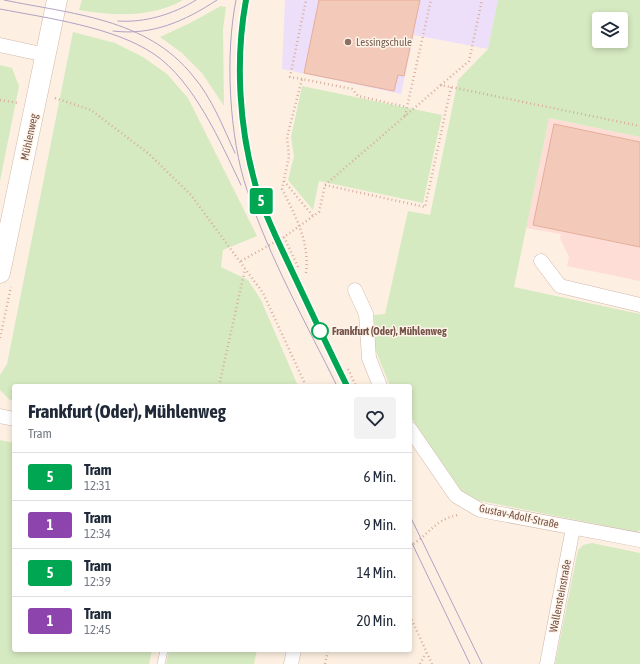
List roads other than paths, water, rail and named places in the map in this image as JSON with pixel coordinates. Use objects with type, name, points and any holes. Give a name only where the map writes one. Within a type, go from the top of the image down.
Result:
[{"type":"street","name":"Mühlenweg","points":[[0,273],[57,0]]},
{"type":"street","points":[[0,45],[46,55]]},
{"type":"street","points":[[541,261],[560,286],[640,305]]},
{"type":"street","points":[[355,290],[366,314],[369,358],[379,384]]},
{"type":"street","points":[[0,416],[12,419]]},
{"type":"street","name":"Gustav-Adolf-Straße","points":[[412,432],[456,496],[480,510],[640,540]]},
{"type":"street","name":"Wallensteinstraße","points":[[547,664],[572,528]]},
{"type":"street","points":[[291,664],[294,652]]},
{"type":"lane","points":[[161,664],[164,652]]},
{"type":"tram line","points":[[4,0],[81,15],[106,22],[131,30],[153,42],[174,57],[200,85],[217,113],[235,153]]},
{"type":"tram line","points":[[118,21],[138,21],[149,19],[169,13],[196,0]]},
{"type":"tram line","points":[[113,31],[127,32],[155,29],[193,14],[217,0]]},
{"type":"tram line","points":[[236,0],[230,70],[233,121],[241,169],[256,215],[277,265],[336,384]]},
{"type":"tram line","points":[[246,0],[241,46],[240,94],[242,118],[250,164],[263,208],[346,384]]},
{"type":"tram line","name":"5","points":[[246,0],[242,33],[241,89],[249,159],[256,188],[270,225],[346,384]]},
{"type":"tram line","points":[[0,9],[59,20],[100,30],[120,37],[154,54],[182,80],[194,96],[215,132],[241,185]]},
{"type":"tram line","points":[[412,520],[482,664]]},
{"type":"tram line","points":[[412,543],[470,664]]},
{"type":"place","name":"Lessingschule","points":[[348,42]]},
{"type":"place","name":"Frankfurt (Oder), Mühlenweg","points":[[320,331]]}]
